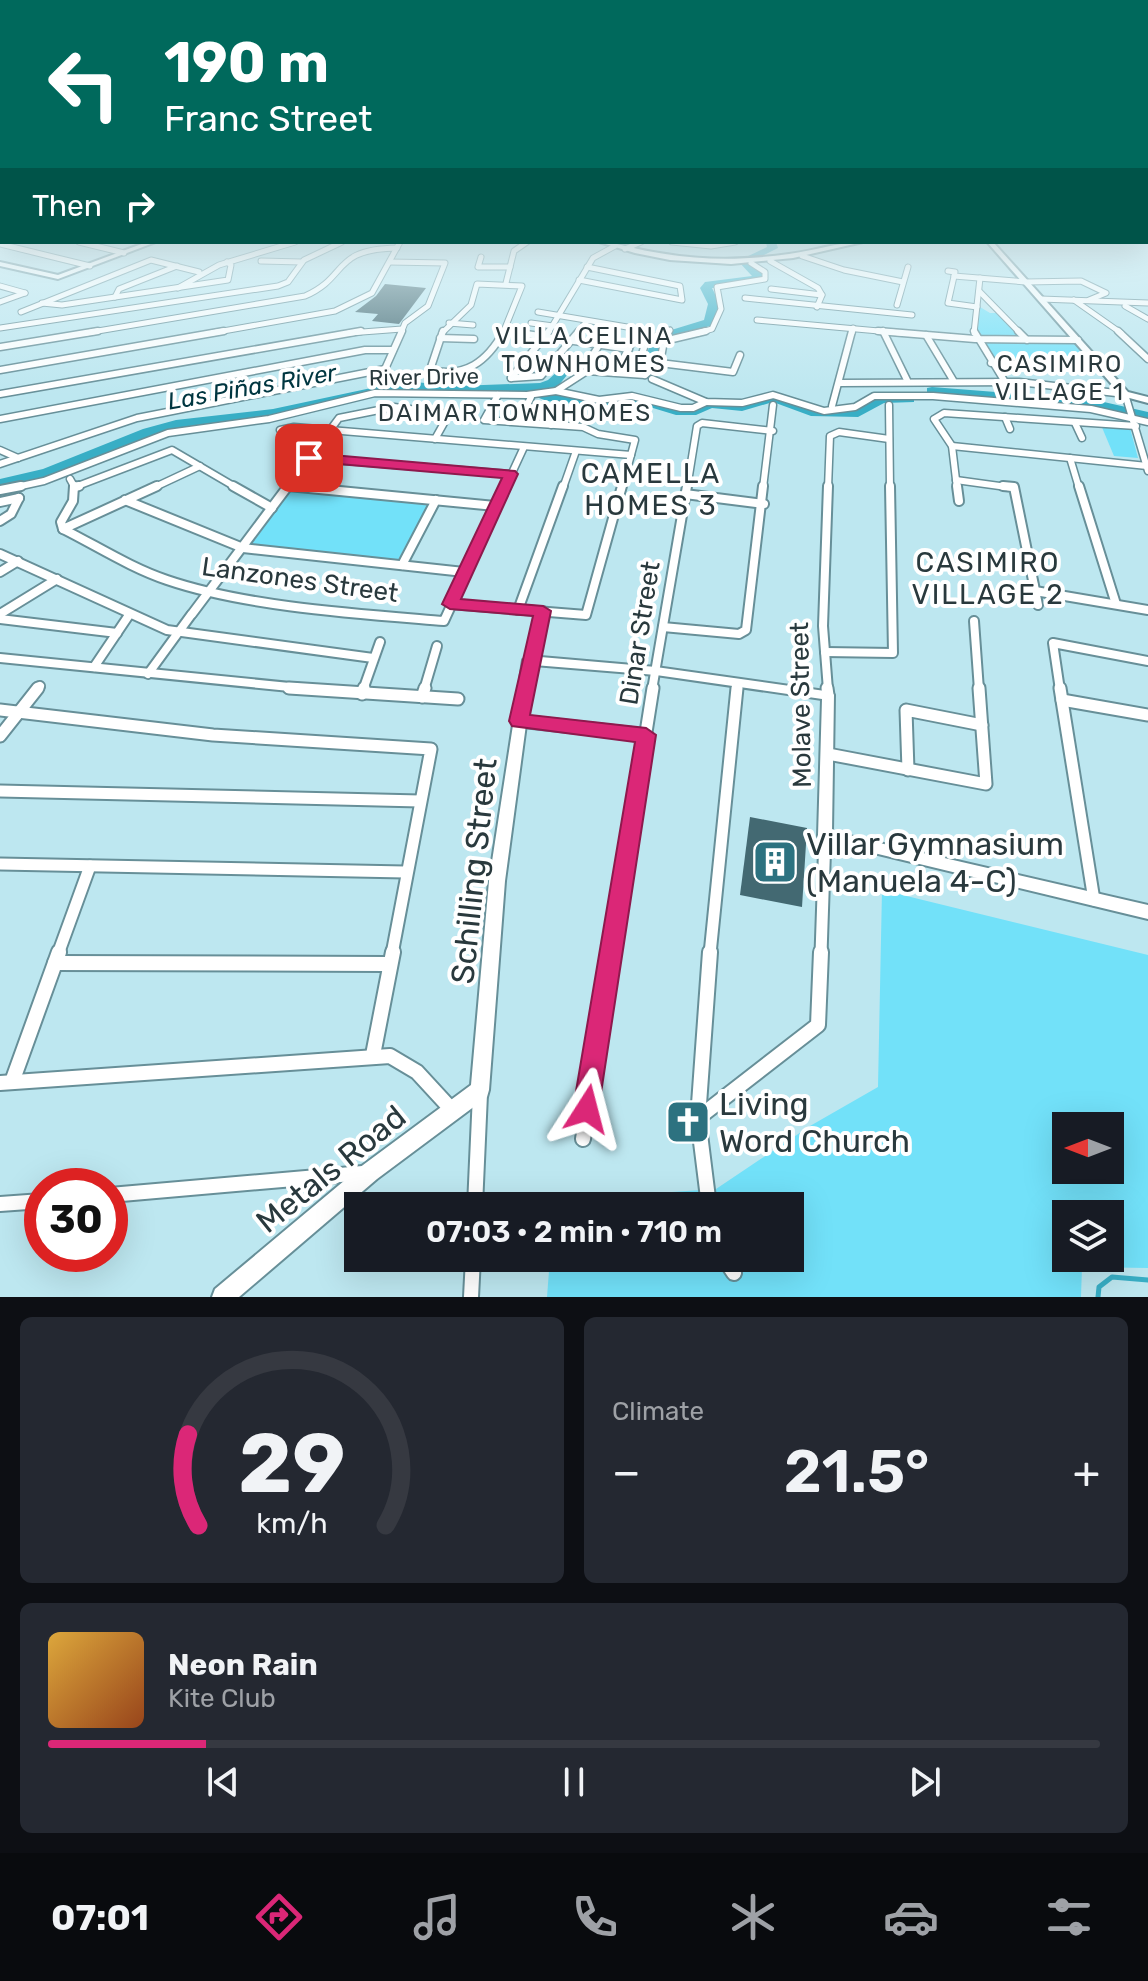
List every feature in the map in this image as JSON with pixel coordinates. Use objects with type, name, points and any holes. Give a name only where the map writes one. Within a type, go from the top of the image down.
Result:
[{"type":"street","points":[[37,274],[54,278],[67,274]]},
{"type":"street","points":[[21,312],[117,274]]},
{"type":"street","points":[[115,297],[119,289],[158,274]]},
{"type":"street","points":[[178,288],[197,274]]},
{"type":"street","points":[[42,303],[62,305],[178,288],[228,280],[229,274]]},
{"type":"street","points":[[1,329],[278,286],[288,282],[294,274]]},
{"type":"street","points":[[0,347],[295,298],[318,291],[332,274]]},
{"type":"street","points":[[0,370],[314,318],[361,301],[372,293],[383,274]]},
{"type":"street","points":[[0,464],[137,418],[385,369],[407,319],[428,306],[441,274]]},
{"type":"street","points":[[506,283],[508,274]]},
{"type":"street","points":[[583,274],[553,326],[511,378],[541,376],[587,321]]},
{"type":"street","points":[[579,280],[678,302],[682,300],[680,286],[619,274]]},
{"type":"street","points":[[660,363],[664,341],[712,329],[721,309],[717,287],[765,279],[765,274]]},
{"type":"street","points":[[792,274],[818,288],[822,295]]},
{"type":"street","points":[[861,274],[903,282]]},
{"type":"street","points":[[897,305],[906,274]]},
{"type":"street","points":[[952,446],[1147,465],[1125,394],[1018,274]]},
{"type":"street","points":[[977,307],[948,303],[954,276],[1026,282],[1081,281],[1106,293],[1089,300]]},
{"type":"street","points":[[980,278],[975,339],[1005,382]]},
{"type":"street","points":[[506,283],[522,286],[496,343],[477,366],[451,373],[430,370],[440,338],[449,323],[471,305],[477,284],[506,283]]},
{"type":"street","points":[[0,286],[25,293],[0,302]]},
{"type":"street","points":[[771,289],[822,295]]},
{"type":"street","points":[[979,291],[1027,340]]},
{"type":"street","points":[[817,307],[822,295]]},
{"type":"street","points":[[745,298],[912,315]]},
{"type":"street","points":[[1041,299],[1089,300],[1125,306],[1148,303]]},
{"type":"street","points":[[1074,300],[1123,334],[1148,359]]},
{"type":"street","points":[[1125,306],[1148,319]]},
{"type":"street","points":[[538,312],[639,329],[620,365]]},
{"type":"street","points":[[757,320],[975,339],[1078,340]]},
{"type":"street","points":[[449,323],[473,325]]},
{"type":"street","points":[[531,323],[553,326]]},
{"type":"street","points":[[589,361],[612,325]]},
{"type":"street","points":[[832,406],[853,328]]},
{"type":"street","points":[[0,394],[364,330],[402,329]]},
{"type":"street","points":[[642,371],[646,341],[670,330]]},
{"type":"street","points":[[883,331],[907,380]]},
{"type":"street","points":[[526,334],[629,349]]},
{"type":"street","points":[[926,335],[953,380]]},
{"type":"street","points":[[440,338],[474,339]]},
{"type":"street","points":[[0,419],[365,350],[393,350]]},
{"type":"street","points":[[642,371],[660,363],[733,372],[740,355]]},
{"type":"street","points":[[991,363],[1100,367]]},
{"type":"street","name":"River Drive","points":[[0,490],[44,481],[168,433],[200,426],[269,419],[375,393],[529,396],[554,392],[587,371],[642,371]]},
{"type":"street","points":[[652,379],[706,402]]},
{"type":"street","points":[[840,383],[907,380],[1005,382],[1076,386],[1148,400]]},
{"type":"street","points":[[554,392],[599,400],[632,396],[681,408],[706,402],[738,404],[773,395],[824,411],[855,407],[874,396],[933,396],[1073,407],[1148,422]]},
{"type":"street","points":[[498,395],[484,420],[583,427],[598,434],[635,440],[586,615],[450,604],[524,447]]},
{"type":"street","points":[[519,422],[529,396]]},
{"type":"street","points":[[551,425],[560,405]]},
{"type":"street","points":[[663,627],[739,634],[746,630],[773,431],[773,405]]},
{"type":"street","points":[[825,652],[893,653],[889,405]]},
{"type":"street","points":[[148,674],[339,418],[376,407],[414,406],[449,414],[435,439]]},
{"type":"street","points":[[959,501],[952,446],[934,419],[955,412],[1075,423],[1134,417]]},
{"type":"street","points":[[1005,417],[1010,429]]},
{"type":"street","name":"Dinar Street","points":[[583,1139],[697,426],[702,423],[773,431]]},
{"type":"street","points":[[1075,423],[1082,438]]},
{"type":"street","points":[[280,430],[294,427],[631,455]]},
{"type":"street","name":"Molave Street","points":[[698,1118],[818,1025],[828,754],[825,652],[830,436],[839,432],[889,439]]},
{"type":"street","points":[[0,450],[18,458]]},
{"type":"street","points":[[200,466],[63,529],[61,522],[73,501],[72,483],[172,450],[200,466],[272,508]]},
{"type":"street","points":[[518,610],[576,451]]},
{"type":"street","points":[[309,458],[510,474]]},
{"type":"street","points":[[1070,458],[1116,604]]},
{"type":"street","points":[[956,480],[1014,487],[1038,605]]},
{"type":"street","points":[[288,486],[495,506]]},
{"type":"street","points":[[685,494],[764,504]]},
{"type":"street","points":[[0,502],[19,498],[11,514],[0,521]]},
{"type":"street","points":[[125,500],[243,548],[464,572]]},
{"type":"street","points":[[402,565],[436,500]]},
{"type":"street","name":"Lanzones Street","points":[[63,529],[164,579],[208,592],[444,621],[450,604]]},
{"type":"street","points":[[0,554],[129,615],[179,632],[373,658]]},
{"type":"street","points":[[0,572],[18,561]]},
{"type":"street","points":[[0,616],[57,579]]},
{"type":"street","points":[[1035,591],[1148,610]]},
{"type":"street","name":"Schilling Street","points":[[480,1090],[497,881],[529,660],[543,611]]},
{"type":"street","points":[[94,667],[129,615]]},
{"type":"street","points":[[0,616],[117,633]]},
{"type":"street","points":[[828,754],[986,784],[974,621]]},
{"type":"street","points":[[362,694],[380,642]]},
{"type":"street","points":[[1094,900],[1053,643],[1148,661]]},
{"type":"street","points":[[422,697],[437,646]]},
{"type":"street","points":[[0,658],[362,694],[458,699]]},
{"type":"street","points":[[529,660],[656,671],[828,695]]},
{"type":"street","points":[[707,1192],[698,1118],[716,878],[737,684]]},
{"type":"street","points":[[0,736],[40,686]]},
{"type":"street","points":[[1062,700],[1148,715]]},
{"type":"street","points":[[0,710],[213,735],[431,749],[387,964],[373,1055]]},
{"type":"street","points":[[908,770],[906,710],[982,725]]},
{"type":"street","points":[[519,721],[646,735]]},
{"type":"street","points":[[0,791],[420,801]]},
{"type":"street","points":[[825,836],[1148,912]]},
{"type":"street","points":[[0,864],[405,872]]},
{"type":"street","points":[[90,866],[6,1083],[390,1056],[409,1063],[425,1076],[452,1110]]},
{"type":"street","points":[[55,963],[387,964]]},
{"type":"street","points":[[476,1192],[480,1090]]},
{"type":"street","name":"Metals Road","points":[[223,1297],[370,1172],[480,1090]]},
{"type":"street","points":[[128,1193],[370,1172]]},
{"type":"street","points":[[0,1204],[24,1202]]},
{"type":"street","points":[[471,1297],[472,1272]]},
{"type":"shaded area","points":[[980,307],[990,313],[1001,313],[1021,339],[977,338]]},
{"type":"shaded area","points":[[980,341],[1076,342],[1095,364],[995,361]]},
{"type":"shaded area","points":[[1101,425],[1130,428],[1138,458],[1114,456]]},
{"type":"shaded area","points":[[291,490],[429,503],[398,560],[251,545]]},
{"type":"shaded area","points":[[882,890],[1148,955],[1148,1268],[1124,1268],[1124,1200],[1052,1200],[1052,1272],[1082,1272],[1081,1297],[547,1297],[549,1272],[804,1272],[804,1192],[672,1192],[716,1189],[810,1126],[878,1087]]},
{"type":"building","points":[[385,284],[426,288],[399,324],[372,321],[378,314],[355,312],[376,296]]},
{"type":"building","name":"Villar Gymnasium (Manuela 4-C)","points":[[750,817],[807,828],[802,907],[740,895]]},
{"type":"waterway","name":"Las Piñas River","points":[[0,484],[48,473],[148,432],[176,424],[273,413],[404,385],[457,390],[541,387],[553,383],[570,364],[616,370],[639,367],[648,361],[659,338],[709,322],[714,304],[706,288],[709,284],[741,283],[760,277],[756,274]]},
{"type":"waterway","points":[[529,390],[547,397],[588,402],[609,403],[630,397],[676,411],[696,411],[710,403],[742,407],[773,398],[786,400],[811,412],[858,413],[881,399],[909,399]]},
{"type":"waterway","points":[[932,391],[1095,404],[1148,416]]},
{"type":"waterway","points":[[1098,1297],[1099,1287],[1112,1277],[1148,1280]]},
{"type":"place","name":"Villar Gymnasium (Manuela 4-C)","points":[[775,862]]},
{"type":"place","name":"Living Word Church","points":[[688,1122]]},
{"type":"district","name":"VILLA CELINA TOWNHOMES","points":[[584,350]]},
{"type":"district","name":"CASIMIRO VILLAGE 1","points":[[1060,378]]},
{"type":"district","name":"DAIMAR TOWNHOMES","points":[[515,413]]},
{"type":"district","name":"CAMELLA HOMES 3","points":[[651,489]]},
{"type":"district","name":"CASIMIRO VILLAGE 2","points":[[988,578]]},
{"type":"route","points":[[309,458],[510,474],[450,604],[543,611],[529,660],[519,721],[646,735],[587,1109]]}]
